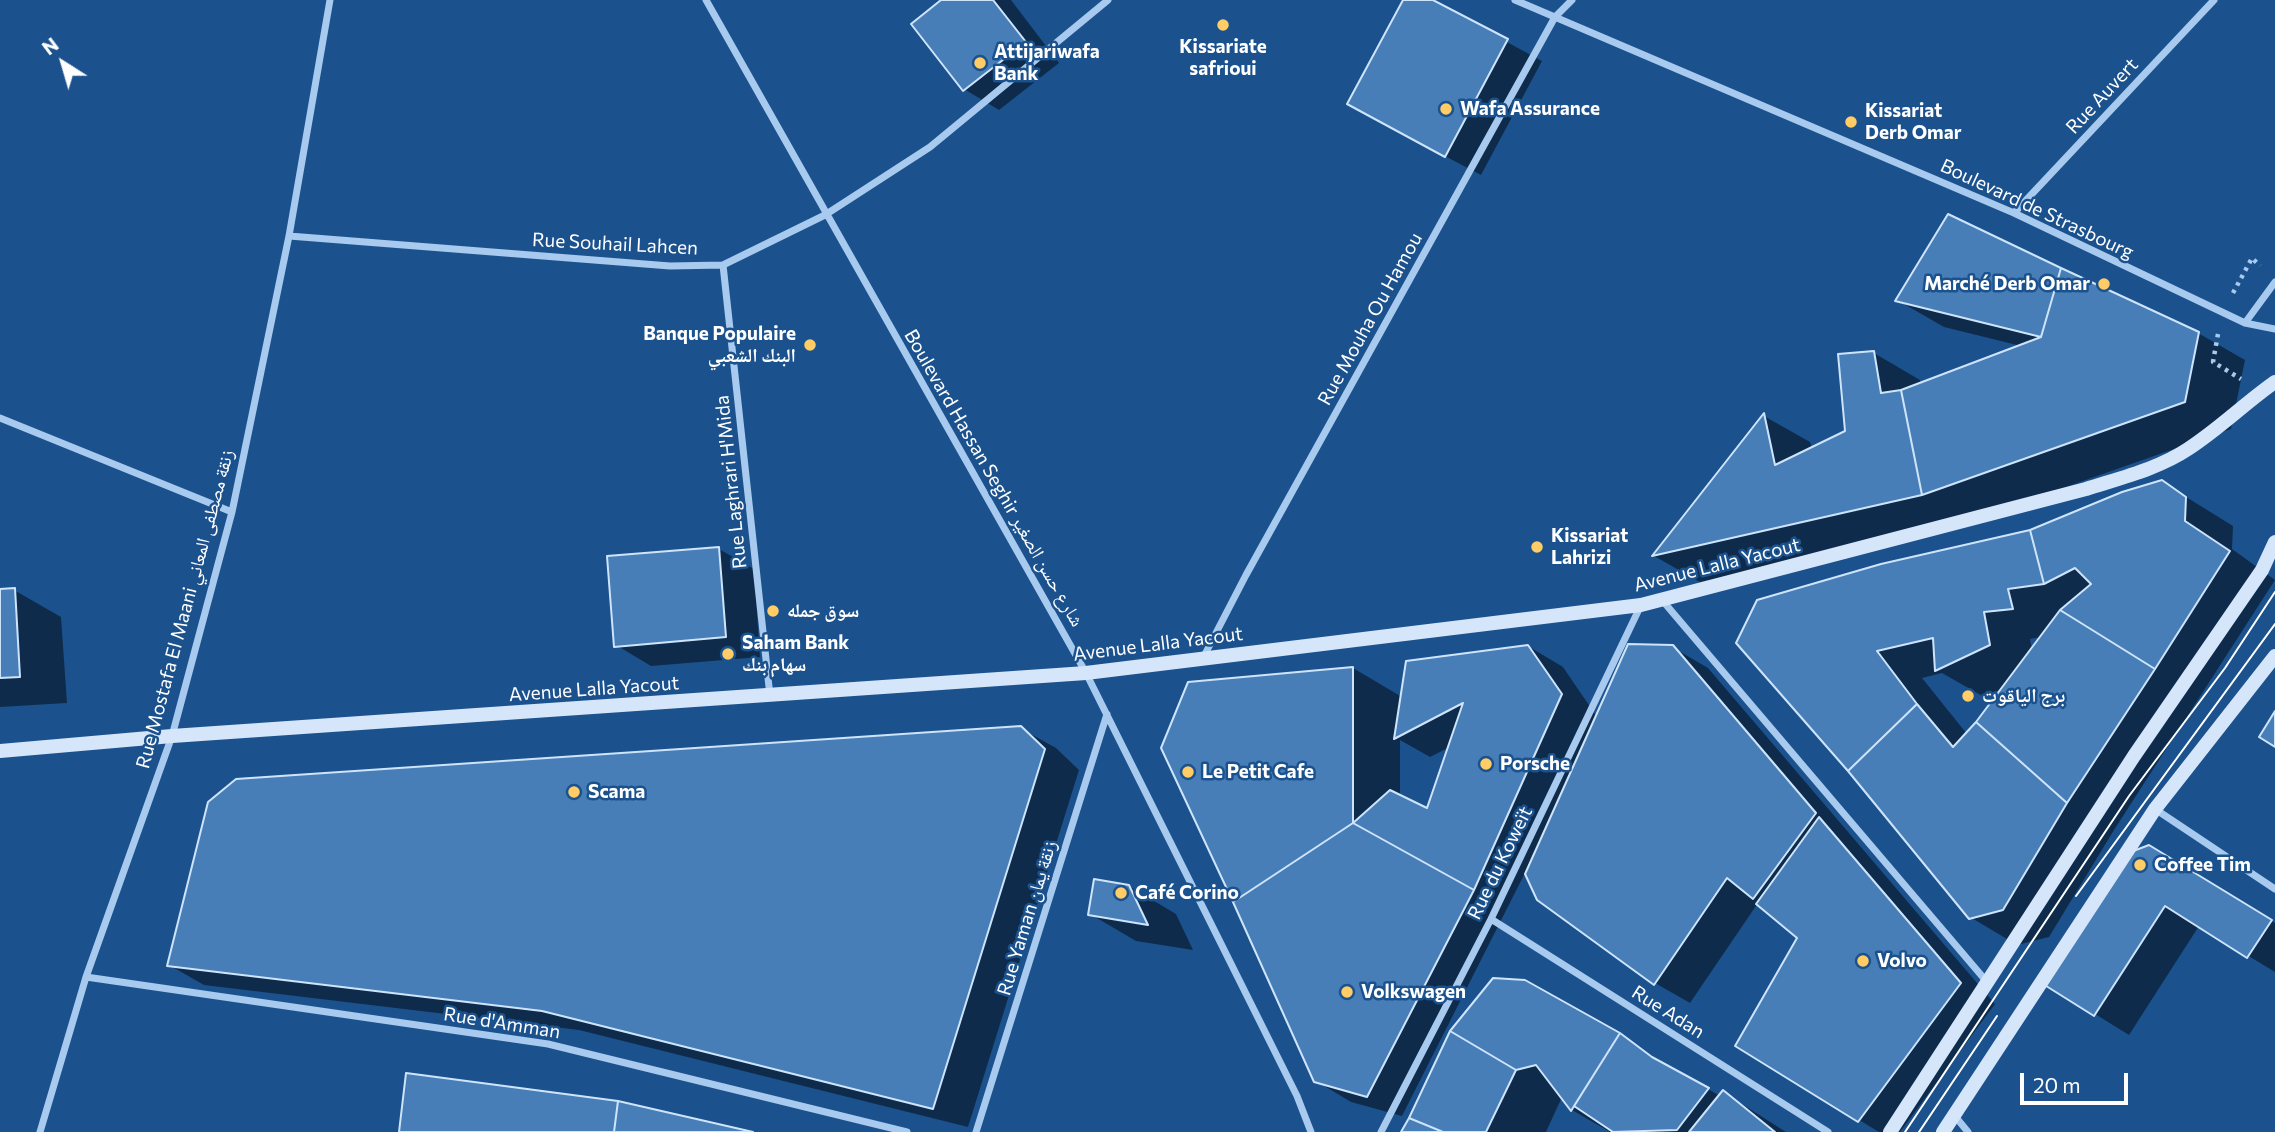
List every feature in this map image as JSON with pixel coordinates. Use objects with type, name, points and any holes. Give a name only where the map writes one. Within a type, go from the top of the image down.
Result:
[{"type":"main road","name":"Avenue Lalla Yacout","points":[[0,751],[172,736],[770,697],[1086,673],[1641,605],[2086,489],[2142,471],[2186,451],[2230,420],[2275,382]]},
{"type":"main road","points":[[1890,1132],[2134,756],[2262,570],[2275,542]]},
{"type":"main road","points":[[1943,1132],[2155,809],[2275,656]]},
{"type":"street","name":"Rue Mostafa El Maani زنقة مصطفى المعاني","points":[[40,1132],[86,976],[172,736],[232,512],[289,236],[330,0]]},
{"type":"street","name":"Boulevard Hassan Seghir شارع حسن الصغير","points":[[706,0],[1086,673],[1297,1096],[1311,1132]]},
{"type":"street","name":"Rue Souhail Lahcen","points":[[289,236],[670,266],[723,265],[825,215],[930,147],[1108,0]]},
{"type":"street","name":"Boulevard de Strasbourg","points":[[1516,0],[2014,213],[2245,323],[2275,329]]},
{"type":"street","name":"Rue Mouha Ou Hamou","points":[[1203,658],[1246,575],[1555,17],[1572,0]]},
{"type":"street","name":"Rue Auvert","points":[[2014,213],[2214,0]]},
{"type":"street","name":"Rue Laghrari H'Mida","points":[[723,265],[770,697]]},
{"type":"street","points":[[2245,323],[2275,282]]},
{"type":"street","points":[[0,418],[232,512]]},
{"type":"street","points":[[1662,600],[1987,982]]},
{"type":"street","name":"Rue du Koweït","points":[[1381,1132],[1491,919],[1641,605]]},
{"type":"street","name":"Rue Yaman زنقة يمان","points":[[976,1132],[1107,713]]},
{"type":"street","points":[[2155,809],[2275,889]]},
{"type":"street","name":"Rue Adan","points":[[1491,919],[1828,1132]]},
{"type":"street","name":"Rue d'Amman","points":[[86,976],[548,1044],[906,1132]]},
{"type":"street","points":[[1954,1115],[1968,1132]]},
{"type":"path","points":[[2232,295],[2252,258],[2268,274]]},
{"type":"path","points":[[2219,330],[2213,362],[2242,380]]},
{"type":"building","points":[[941,0],[993,0],[1026,42],[963,91],[911,24]]},
{"type":"building","points":[[1403,0],[1433,0],[1508,39],[1445,157],[1347,104]]},
{"type":"building","points":[[1948,214],[2061,268],[2041,337],[1895,301]]},
{"type":"building","points":[[2061,268],[2199,332],[2185,402],[1922,495],[1901,390],[2041,337]]},
{"type":"building","points":[[1874,351],[1881,393],[1901,390],[1922,495],[1652,556],[1764,413],[1775,465],[1845,431],[1838,354]]},
{"type":"building","points":[[2162,480],[2186,497],[2185,521],[2230,551],[2155,669],[2060,610],[2091,584],[2075,568],[2044,584],[2030,530],[2122,492]]},
{"type":"building","points":[[2030,530],[2044,584],[2008,589],[2013,609],[1984,612],[1990,645],[1935,671],[1933,638],[1877,651],[1917,704],[1848,771],[1736,643],[1757,600],[1881,564]]},
{"type":"building","points":[[719,547],[726,637],[614,647],[607,556]]},
{"type":"building","points":[[15,588],[20,677],[0,678],[0,589]]},
{"type":"building","points":[[2060,610],[2155,669],[2067,803],[1976,722]]},
{"type":"building","points":[[1628,644],[1673,645],[1816,813],[1753,899],[1727,878],[1654,985],[1537,900],[1525,874]]},
{"type":"building","name":"Porsche","points":[[1528,645],[1562,694],[1474,890],[1353,823],[1390,790],[1427,808],[1463,703],[1394,739],[1406,661]]},
{"type":"building","points":[[1353,667],[1353,823],[1233,902],[1161,748],[1188,682]]},
{"type":"building","points":[[1917,704],[1953,747],[1976,722],[2067,803],[2003,910],[1969,919],[1848,771]]},
{"type":"building","points":[[2275,711],[2275,747],[2259,737]]},
{"type":"building","points":[[1021,726],[1045,749],[933,1109],[542,1011],[167,966],[208,802],[236,779]]},
{"type":"building","name":"Volvo","points":[[1819,817],[1961,983],[1858,1122],[1735,1046],[1797,938],[1756,904]]},
{"type":"building","name":"Volkswagen","points":[[1353,823],[1474,890],[1367,1097],[1314,1082],[1233,902]]},
{"type":"building","points":[[2149,845],[2272,920],[2247,958],[2165,906],[2094,1016],[2043,984],[2128,853]]},
{"type":"building","points":[[1094,879],[1129,885],[1148,925],[1088,915]]},
{"type":"building","points":[[1493,978],[1525,980],[1620,1033],[1571,1111],[1536,1065],[1516,1070],[1450,1031]]},
{"type":"building","points":[[1450,1031],[1516,1070],[1486,1132],[1443,1132],[1409,1118]]},
{"type":"building","points":[[1620,1033],[1652,1057],[1709,1088],[1677,1130],[1613,1132],[1574,1106]]},
{"type":"building","points":[[406,1073],[618,1101],[614,1132],[399,1132]]},
{"type":"building","points":[[1723,1090],[1775,1132],[1689,1132]]},
{"type":"building","points":[[618,1101],[753,1132],[614,1132]]},
{"type":"building","points":[[1409,1118],[1443,1132],[1401,1132]]},
{"type":"tram line","points":[[1905,1132],[2129,796],[2225,668],[2275,592]]},
{"type":"tram line","points":[[2076,896],[2275,624]]},
{"type":"tram line","points":[[1919,1132],[1997,1016]]},
{"type":"place","name":"Kissariate safrioui","points":[[1223,25]]},
{"type":"place","name":"Attijariwafa Bank","points":[[980,63]]},
{"type":"place","name":"Wafa Assurance","points":[[1446,109]]},
{"type":"place","name":"Kissariat Derb Omar","points":[[1851,122]]},
{"type":"place","name":"Marché Derb Omar","points":[[2104,284]]},
{"type":"place","name":"Banque Populaire البنك الشعبي","points":[[810,345]]},
{"type":"place","name":"Kissariat Lahrizi","points":[[1537,547]]},
{"type":"place","name":"سوق جمله","points":[[773,611]]},
{"type":"place","name":"Saham Bank سهام بنك","points":[[728,654]]},
{"type":"place","name":"برج الياقوت","points":[[1968,696]]},
{"type":"place","name":"Porsche","points":[[1486,764]]},
{"type":"place","name":"Le Petit Cafe","points":[[1188,772]]},
{"type":"place","name":"Scama","points":[[574,792]]},
{"type":"place","name":"Coffee Tim","points":[[2140,865]]},
{"type":"place","name":"Café Corino","points":[[1121,893]]},
{"type":"place","name":"Volvo","points":[[1863,961]]},
{"type":"place","name":"Volkswagen","points":[[1347,992]]}]
